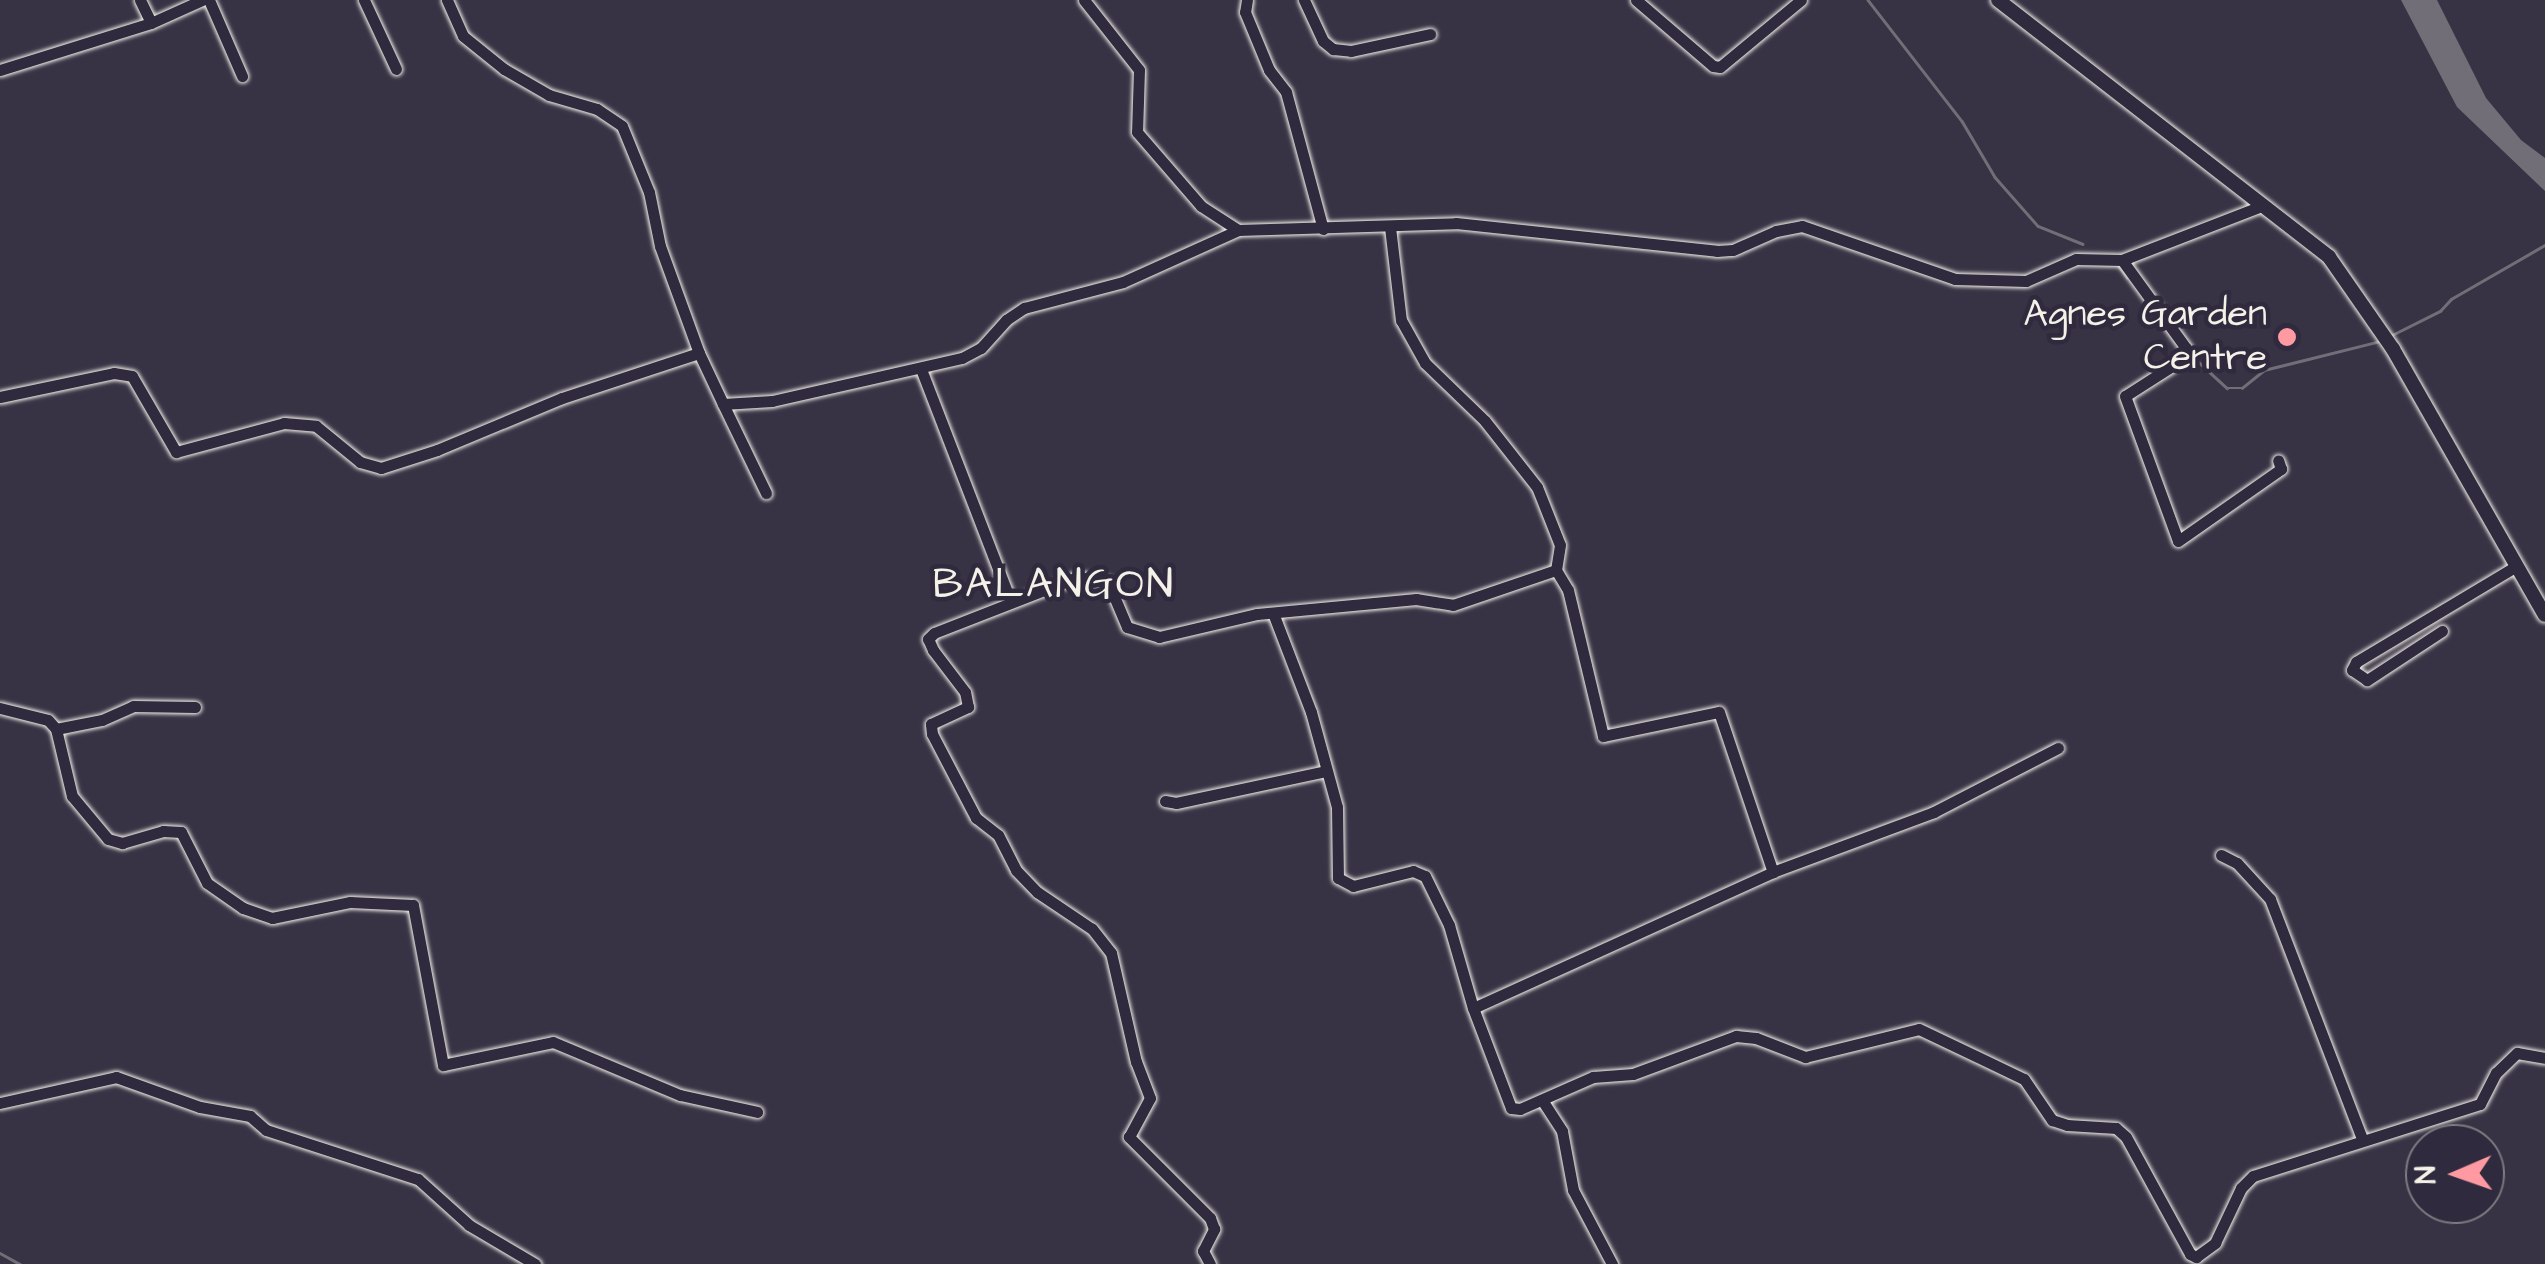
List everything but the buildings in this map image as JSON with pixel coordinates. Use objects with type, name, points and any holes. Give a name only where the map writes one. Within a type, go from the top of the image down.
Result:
[{"type":"main road","points":[[1998,0],[2329,257],[2393,349],[2545,616]]},
{"type":"street","points":[[140,0],[151,23]]},
{"type":"street","points":[[0,70],[151,23],[205,0],[242,76]]},
{"type":"street","points":[[364,0],[396,69]]},
{"type":"street","points":[[447,0],[463,36],[504,69],[549,95],[596,109],[622,126],[649,192],[660,246],[700,354],[766,493]]},
{"type":"street","points":[[1084,0],[1139,70],[1136,132],[1201,206],[1238,230]]},
{"type":"street","points":[[1247,0],[1245,12],[1269,70],[1286,92],[1323,230]]},
{"type":"street","points":[[1304,0],[1322,40],[1332,49],[1351,51],[1430,34]]},
{"type":"street","points":[[1636,0],[1712,66],[1720,67],[1801,0]]},
{"type":"street","points":[[724,404],[772,401],[920,369],[981,348],[1006,320],[1024,308],[1123,282],[1238,230],[1456,223],[1717,252],[1734,250],[1776,231],[1802,226],[1954,279],[2026,281],[2076,259],[2122,260],[2264,205]]},
{"type":"street","points":[[1390,227],[1401,320],[1426,363],[1484,421],[1536,487],[1560,545],[1556,570],[1568,590],[1602,736],[1719,712],[1773,872]]},
{"type":"street","points":[[2122,260],[2186,348],[2186,357],[2125,396],[2178,540],[2281,468],[2278,460]]},
{"type":"street","points":[[0,397],[114,374],[132,376],[176,452],[284,423],[316,426],[360,462],[380,468],[437,450],[562,398],[700,354]]},
{"type":"street","points":[[920,369],[1010,600]]},
{"type":"street","points":[[2442,631],[2367,680],[2352,670],[2356,662],[2516,567]]},
{"type":"street","points":[[1210,1264],[1203,1251],[1214,1228],[1210,1218],[1129,1137],[1150,1098],[1136,1062],[1111,953],[1092,929],[1037,892],[1016,870],[998,835],[976,818],[932,734],[931,724],[962,713],[968,707],[965,692],[928,638],[1010,600],[1078,577],[1099,578],[1112,588],[1127,627],[1159,636],[1272,613],[1416,599],[1453,605],[1556,570]]},
{"type":"street","points":[[1272,613],[1311,712],[1338,807],[1338,878],[1354,886],[1412,871],[1425,876],[1449,924],[1473,1008],[1511,1108],[1520,1109],[1593,1077],[1634,1074],[1736,1036],[1756,1038],[1805,1058],[1920,1028],[2024,1079],[2052,1120],[2067,1125],[2116,1128],[2126,1137],[2190,1254],[2196,1257],[2215,1244],[2240,1188],[2253,1176],[2480,1104],[2496,1073],[2518,1052],[2545,1058]]},
{"type":"street","points":[[56,729],[102,720],[132,706],[195,707]]},
{"type":"street","points":[[0,708],[48,720],[56,729],[72,796],[112,842],[182,832],[207,883],[243,908],[272,918],[350,902],[413,905],[443,1065],[553,1042],[680,1095],[757,1112]]},
{"type":"street","points":[[1473,1008],[1773,872],[1934,812],[2058,748]]},
{"type":"street","points":[[1165,801],[1176,803],[1328,772]]},
{"type":"street","points":[[2220,855],[2237,863],[2270,899],[2362,1139]]},
{"type":"street","points":[[0,1103],[116,1077],[200,1107],[250,1116],[266,1130],[418,1179],[470,1225],[534,1264]]},
{"type":"street","points":[[1542,1100],[1562,1131],[1573,1190],[1612,1264]]},
{"type":"shaded area","points":[[2401,0],[2437,0],[2486,98],[2521,140],[2545,158],[2545,191],[2457,107]]},
{"type":"waterway","points":[[1868,0],[1962,121],[1995,177],[2038,226],[2083,244]]},
{"type":"waterway","points":[[2392,335],[2440,311],[2451,299],[2545,245]]},
{"type":"waterway","points":[[2119,266],[2127,277]]},
{"type":"waterway","points":[[2191,355],[2227,388],[2242,388],[2264,370],[2380,341]]},
{"type":"waterway","points":[[0,1253],[20,1264]]},
{"type":"place","name":"Agnes Garden Centre","points":[[2287,337]]},
{"type":"district","name":"BALANGON","points":[[1054,585]]}]
